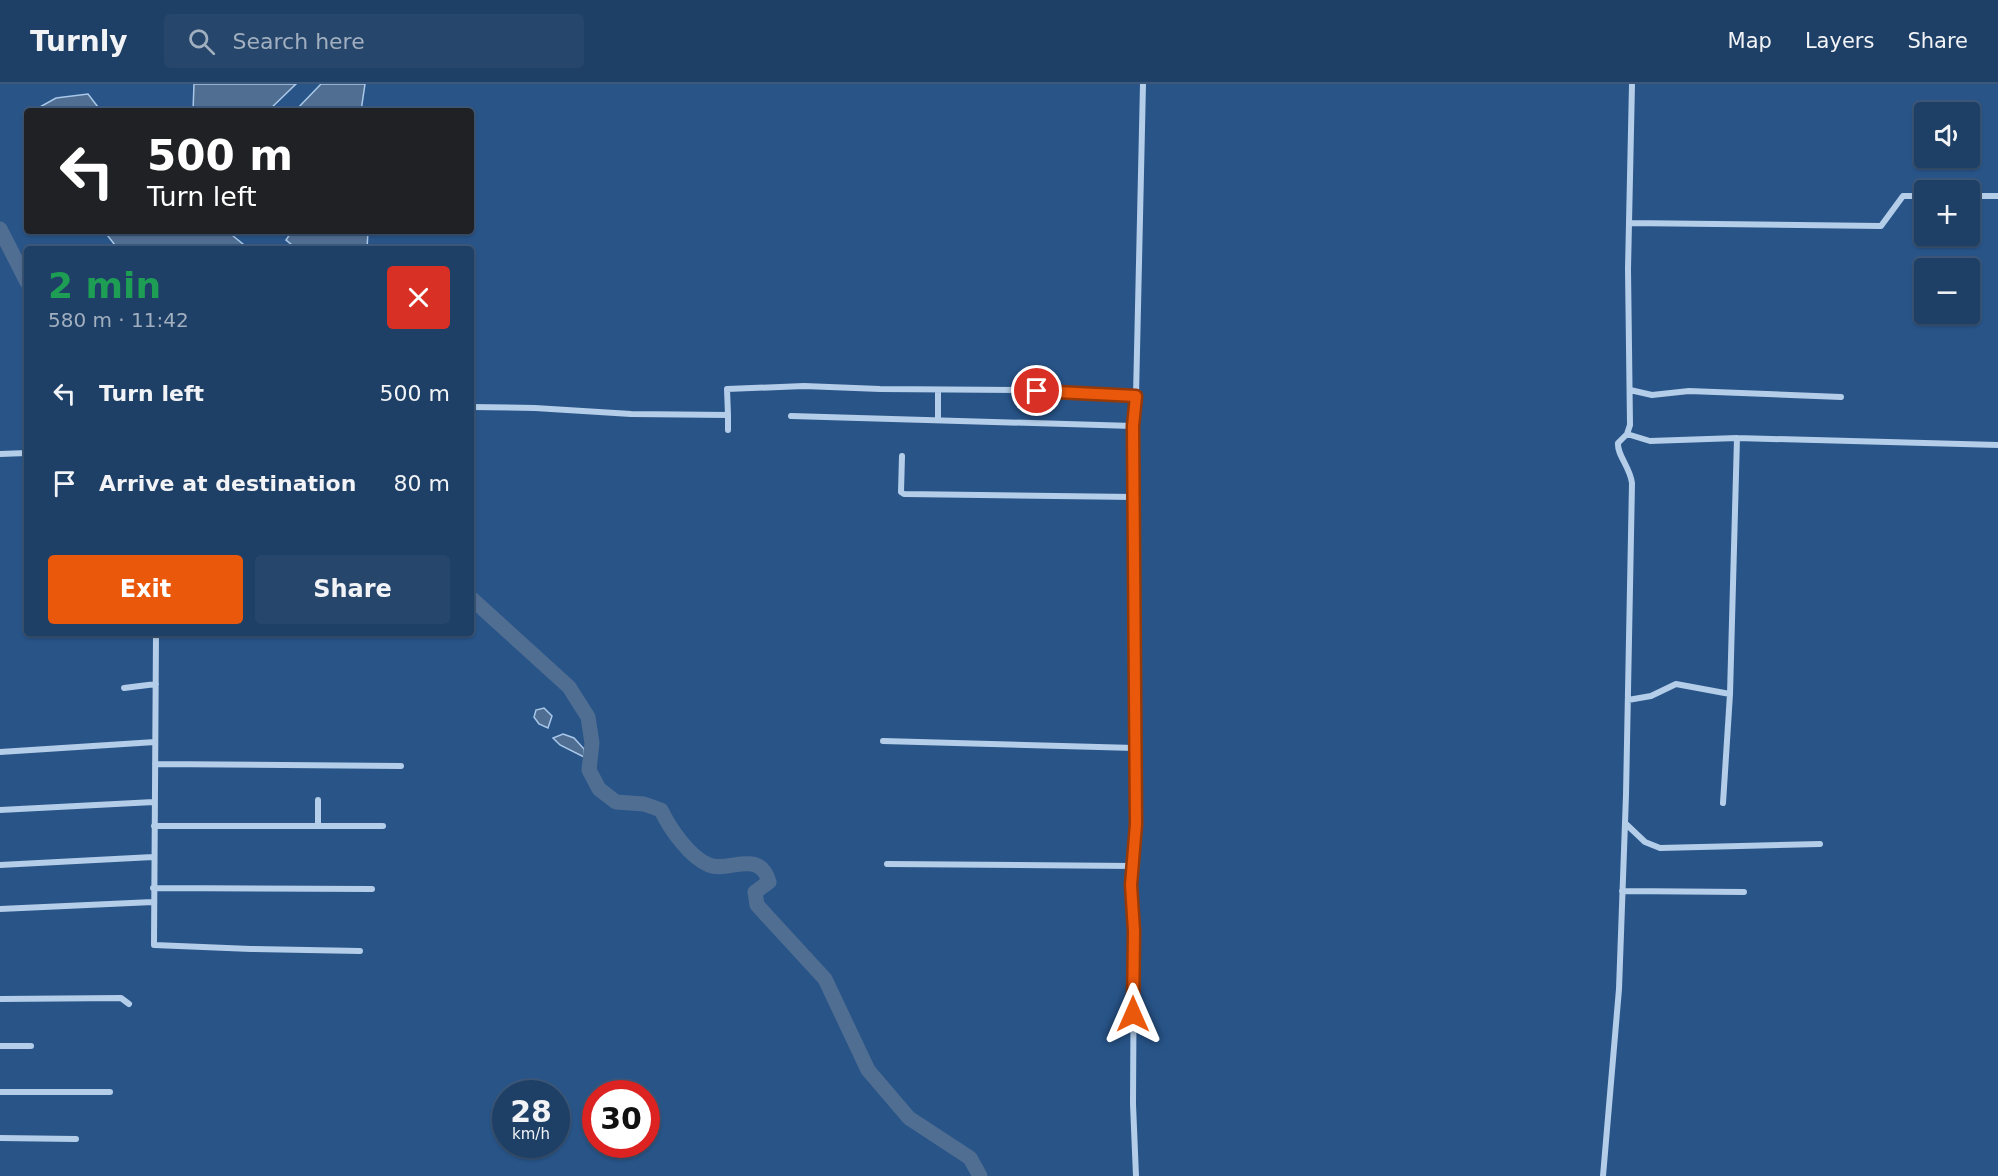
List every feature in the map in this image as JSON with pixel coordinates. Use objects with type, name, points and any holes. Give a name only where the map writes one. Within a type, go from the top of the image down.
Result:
[{"type":"street","points":[[1136,1176],[1132,1104],[1134,931],[1132,866],[1136,824],[1133,426],[1136,396],[1143,84]]},
{"type":"street","points":[[1603,1176],[1619,988],[1625,823],[1632,483],[1631,473],[1617,448],[1618,443],[1627,434],[1630,425],[1629,223],[1632,84]]},
{"type":"street","points":[[1629,223],[1881,226],[1903,196],[1914,196]]},
{"type":"street","points":[[1980,196],[1998,196]]},
{"type":"street","points":[[728,430],[727,389],[804,386],[1017,390],[1136,396]]},
{"type":"street","points":[[938,390],[938,419]]},
{"type":"street","points":[[1630,390],[1652,395],[1689,391],[1841,397]]},
{"type":"street","points":[[474,407],[631,414],[728,415]]},
{"type":"street","points":[[791,416],[1133,426]]},
{"type":"street","points":[[1627,434],[1650,441],[1737,438],[1998,446]]},
{"type":"street","points":[[1723,803],[1730,694],[1737,438]]},
{"type":"street","points":[[0,454],[24,453]]},
{"type":"street","points":[[902,456],[901,492],[904,494],[1134,497]]},
{"type":"street","points":[[156,636],[153,942],[156,946],[360,951]]},
{"type":"street","points":[[124,688],[156,684]]},
{"type":"street","points":[[1628,700],[1652,696],[1676,684],[1730,694]]},
{"type":"street","points":[[883,741],[1135,748]]},
{"type":"street","points":[[0,752],[155,742]]},
{"type":"street","points":[[155,764],[401,766]]},
{"type":"street","points":[[318,800],[318,826]]},
{"type":"street","points":[[0,810],[154,802]]},
{"type":"street","points":[[1625,823],[1645,842],[1660,848],[1820,844]]},
{"type":"street","points":[[154,826],[383,826]]},
{"type":"street","points":[[0,865],[153,857]]},
{"type":"street","points":[[887,864],[1132,866]]},
{"type":"street","points":[[153,888],[372,889]]},
{"type":"street","points":[[1622,891],[1744,892]]},
{"type":"street","points":[[0,909],[153,902]]},
{"type":"street","points":[[0,999],[121,998],[129,1004]]},
{"type":"street","points":[[0,1046],[31,1046]]},
{"type":"street","points":[[0,1092],[110,1092]]},
{"type":"street","points":[[0,1138],[76,1139]]},
{"type":"water","points":[[194,84],[296,84],[271,108],[193,108]]},
{"type":"water","points":[[321,84],[365,84],[361,108],[298,108]]},
{"type":"water","points":[[88,94],[99,108],[38,108],[56,98]]},
{"type":"water","points":[[106,234],[231,234],[245,246],[116,246]]},
{"type":"water","points":[[290,234],[368,234],[367,246],[293,246],[286,240]]},
{"type":"water","points":[[544,708],[552,716],[548,728],[539,724],[534,717],[536,710]]},
{"type":"water","points":[[563,734],[574,738],[584,749],[584,757],[560,745],[553,738]]},
{"type":"waterway","points":[[0,229],[24,276]]},
{"type":"waterway","points":[[474,601],[569,687],[588,717],[592,743],[589,770],[599,789],[616,802],[644,804],[661,810],[674,833],[687,849],[709,865],[717,867],[751,864],[765,872],[769,882],[755,892],[757,905],[825,979],[868,1070],[909,1118],[970,1158],[980,1176]]},
{"type":"route","points":[[1037,391],[1136,396],[1133,426],[1136,824],[1131,885],[1134,931],[1133,1014]]}]
